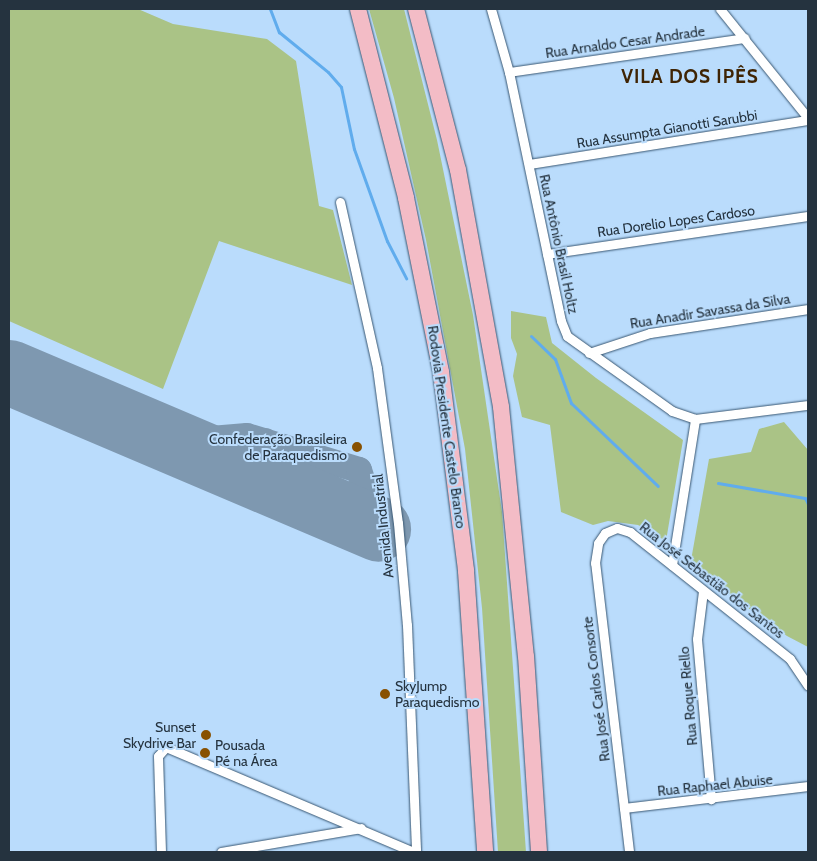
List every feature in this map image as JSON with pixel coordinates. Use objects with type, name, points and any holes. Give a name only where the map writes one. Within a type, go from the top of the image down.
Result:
[{"type":"highway","name":"Rodovia Presidente Castelo Branco","points":[[358,9],[406,198],[441,372],[466,570],[485,852]]},
{"type":"highway","points":[[416,9],[458,170],[501,408],[526,656],[539,852]]},
{"type":"street","name":"Rua Antônio Brasil Holtz","points":[[491,9],[509,72],[564,330],[590,353],[672,411],[695,419]]},
{"type":"street","points":[[720,9],[808,119]]},
{"type":"street","name":"Rua Arnaldo Cesar Andrade","points":[[509,72],[745,38]]},
{"type":"street","name":"Rua Assumpta Gianotti Sarubbi","points":[[528,164],[808,119]]},
{"type":"street","name":"Avenida Industrial","points":[[340,202],[377,368],[398,523],[407,625],[415,852]]},
{"type":"street","name":"Rua Dorelio Lopes Cardoso","points":[[547,254],[808,216]]},
{"type":"street","name":"Rua Anadir Savassa da Silva","points":[[590,353],[650,333],[808,309]]},
{"type":"street","points":[[672,565],[695,419],[808,405]]},
{"type":"street","name":"Rua José Sebastião dos Santos","points":[[612,529],[621,528],[630,532],[672,565],[796,665],[808,686]]},
{"type":"street","name":"Rua José Carlos Consorte","points":[[612,529],[601,537],[595,563],[629,851]]},
{"type":"street","name":"Rua Roque Riello","points":[[703,590],[697,639],[711,799]]},
{"type":"street","points":[[161,852],[160,750],[168,747],[415,852]]},
{"type":"street","name":"Rua Raphael Abuise","points":[[624,808],[808,786]]},
{"type":"street","points":[[221,852],[361,828]]},
{"type":"green space","points":[[9,9],[138,9],[173,24],[267,39],[296,61],[319,206],[333,210],[352,285],[219,241],[163,389],[9,321]]},
{"type":"green space","points":[[369,9],[404,9],[437,140],[473,315],[502,512],[526,852],[498,852],[482,608],[465,449],[426,240],[394,98]]},
{"type":"green space","points":[[511,311],[546,317],[552,343],[596,378],[683,440],[666,541],[638,525],[608,521],[593,525],[561,512],[550,425],[522,417],[513,376],[517,354],[511,338]]},
{"type":"green space","points":[[784,422],[808,450],[808,647],[787,636],[690,566],[709,459],[751,452],[759,429]]},
{"type":"waterway","points":[[270,9],[279,32],[328,72],[341,87],[354,149],[387,241],[406,278]]},
{"type":"waterway","points":[[531,336],[555,359],[571,403],[658,486]]},
{"type":"waterway","points":[[718,483],[805,498],[808,504]]},
{"type":"taxiway","points":[[175,442],[247,436],[359,470],[378,529]]},
{"type":"taxiway","points":[[265,441],[292,492]]},
{"type":"runway","points":[[9,372],[378,529]]},
{"type":"place","name":"Confederação Brasileira de Paraquedismo","points":[[357,447]]},
{"type":"place","name":"SkyJump Paraquedismo","points":[[385,694]]},
{"type":"place","name":"Sunset Skydrive Bar","points":[[206,735]]},
{"type":"place","name":"Pousada Pé na Área","points":[[205,753]]},
{"type":"district","name":"VILA DOS IPÊS","points":[[690,77]]}]
